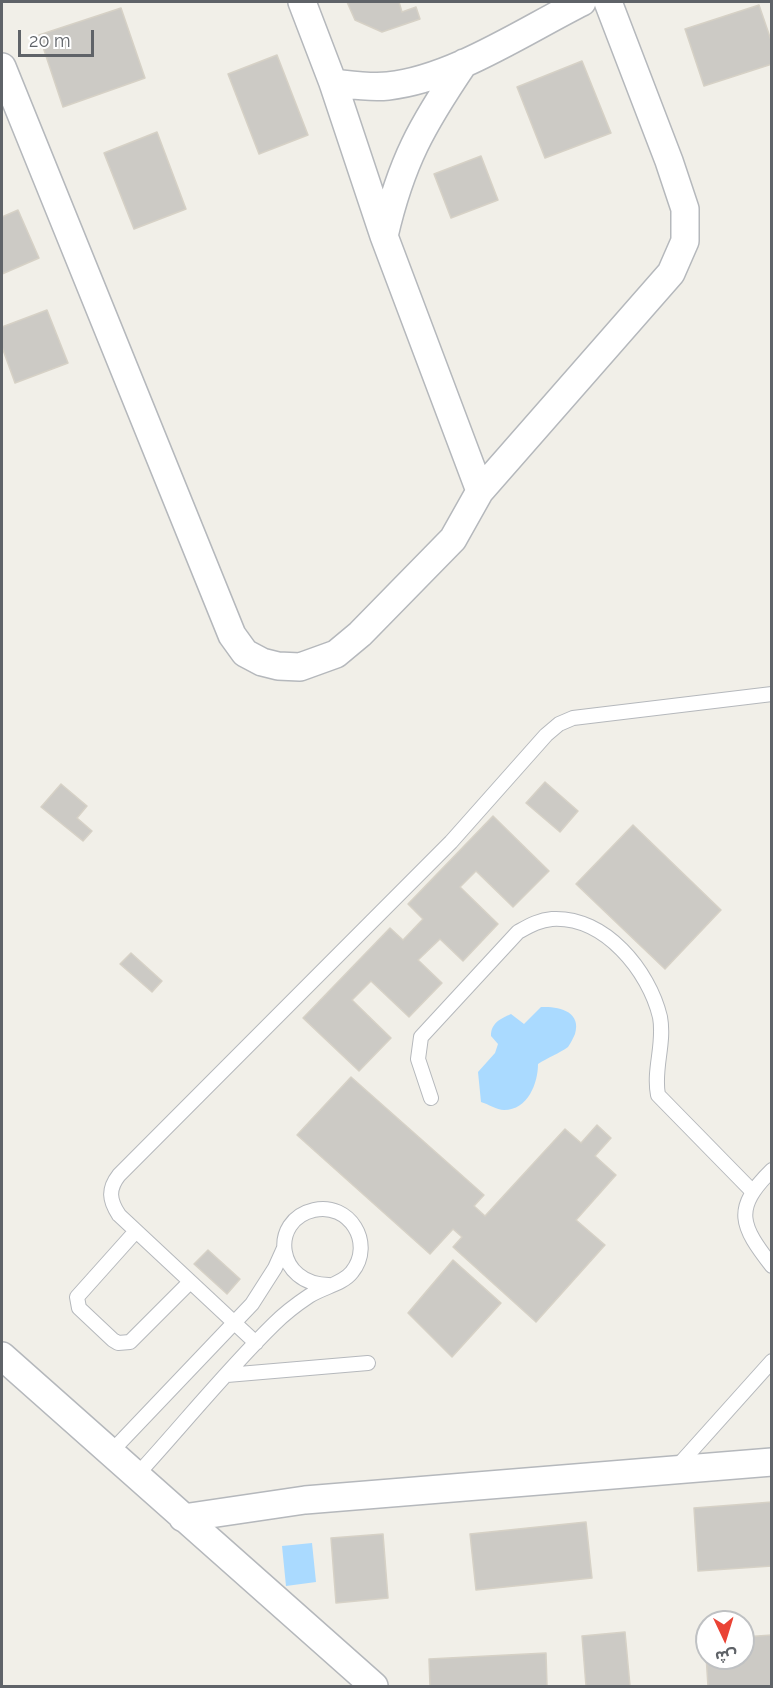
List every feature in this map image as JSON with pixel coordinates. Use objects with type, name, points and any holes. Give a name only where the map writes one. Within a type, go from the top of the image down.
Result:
[{"type":"street","points":[[302,2],[333,83],[384,236],[480,491]]},
{"type":"street","points":[[333,83],[363,87],[389,86],[416,81],[464,63],[582,2]]},
{"type":"street","points":[[2,67],[232,635],[245,653],[262,663],[300,667],[336,654],[360,634],[453,539],[480,491],[671,273],[686,241],[685,209],[677,184],[608,2]]},
{"type":"street","points":[[384,236],[395,189],[409,152],[428,116],[464,63]]},
{"type":"street","points":[[2,1356],[374,1686]]},
{"type":"street","points":[[183,1518],[305,1500],[771,1462]]},
{"type":"lane","points":[[256,1343],[112,1206],[110,1195],[112,1184],[119,1175],[451,842],[546,735],[559,724],[573,718],[771,694]]},
{"type":"lane","points":[[431,1098],[418,1059],[421,1037],[518,932],[538,922],[554,919],[571,921],[589,927],[613,942],[644,976],[653,994],[663,1040],[656,1083],[658,1095],[752,1191]]},
{"type":"lane","points":[[771,1170],[752,1191],[745,1210],[748,1234],[771,1266]]},
{"type":"lane","points":[[110,1453],[234,1323],[264,1286],[284,1248],[286,1235],[292,1224],[312,1210],[331,1210],[347,1217],[356,1227],[360,1238],[358,1263],[351,1273],[291,1309],[256,1343],[136,1476]]},
{"type":"lane","points":[[136,1231],[77,1298],[79,1308],[113,1340],[118,1343],[130,1342],[190,1282]]},
{"type":"lane","points":[[284,1248],[287,1260],[294,1272],[304,1280],[316,1285],[330,1285]]},
{"type":"lane","points":[[675,1470],[771,1361]]},
{"type":"lane","points":[[227,1375],[368,1363]]},
{"type":"water","points":[[541,1007],[561,1009],[572,1015],[576,1026],[575,1034],[568,1047],[538,1064],[534,1087],[519,1105],[504,1110],[481,1102],[478,1072],[495,1053],[498,1044],[491,1036],[494,1025],[511,1014],[524,1024]]},
{"type":"water","points":[[312,1543],[316,1582],[286,1586],[282,1546]]},
{"type":"building","points":[[347,2],[399,2],[402,12],[416,7],[420,19],[382,32],[355,20]]},
{"type":"building","points":[[759,5],[772,43],[772,64],[704,86],[685,29]]},
{"type":"building","points":[[121,8],[145,78],[63,107],[39,35]]},
{"type":"building","points":[[277,55],[308,135],[259,154],[228,74]]},
{"type":"building","points":[[582,61],[611,133],[545,158],[517,87]]},
{"type":"building","points":[[157,132],[186,209],[134,229],[104,153]]},
{"type":"building","points":[[481,156],[498,200],[451,218],[434,174]]},
{"type":"building","points":[[18,210],[39,258],[2,274],[2,217]]},
{"type":"building","points":[[47,310],[68,363],[15,383],[2,347],[2,327]]},
{"type":"building","points":[[545,782],[578,811],[560,832],[526,803]]},
{"type":"building","points":[[61,784],[87,806],[77,818],[92,831],[83,841],[41,807]]},
{"type":"building","points":[[493,816],[549,871],[513,907],[476,871],[460,887],[498,924],[463,961],[440,939],[418,960],[442,983],[409,1017],[371,981],[352,1000],[391,1038],[359,1071],[303,1018],[390,928],[403,940],[423,919],[408,904]]},
{"type":"building","points":[[633,825],[721,910],[665,969],[576,884]]},
{"type":"building","points":[[131,953],[162,981],[152,992],[120,964]]},
{"type":"building","points":[[351,1077],[484,1195],[474,1206],[485,1216],[565,1129],[581,1143],[597,1125],[611,1138],[595,1156],[616,1175],[576,1220],[605,1245],[536,1322],[453,1247],[462,1237],[453,1229],[430,1254],[297,1135]]},
{"type":"building","points":[[208,1250],[240,1279],[227,1294],[194,1264]]},
{"type":"building","points":[[453,1260],[501,1303],[452,1357],[408,1313]]},
{"type":"building","points":[[772,1502],[772,1566],[698,1571],[694,1508]]},
{"type":"building","points":[[586,1522],[592,1578],[476,1590],[470,1534]]},
{"type":"building","points":[[383,1534],[388,1598],[336,1603],[331,1538]]},
{"type":"building","points":[[625,1632],[630,1686],[586,1686],[582,1636]]},
{"type":"building","points":[[772,1635],[772,1686],[708,1686],[707,1670],[755,1670],[755,1636]]},
{"type":"building","points":[[546,1653],[547,1686],[430,1686],[429,1659]]}]
